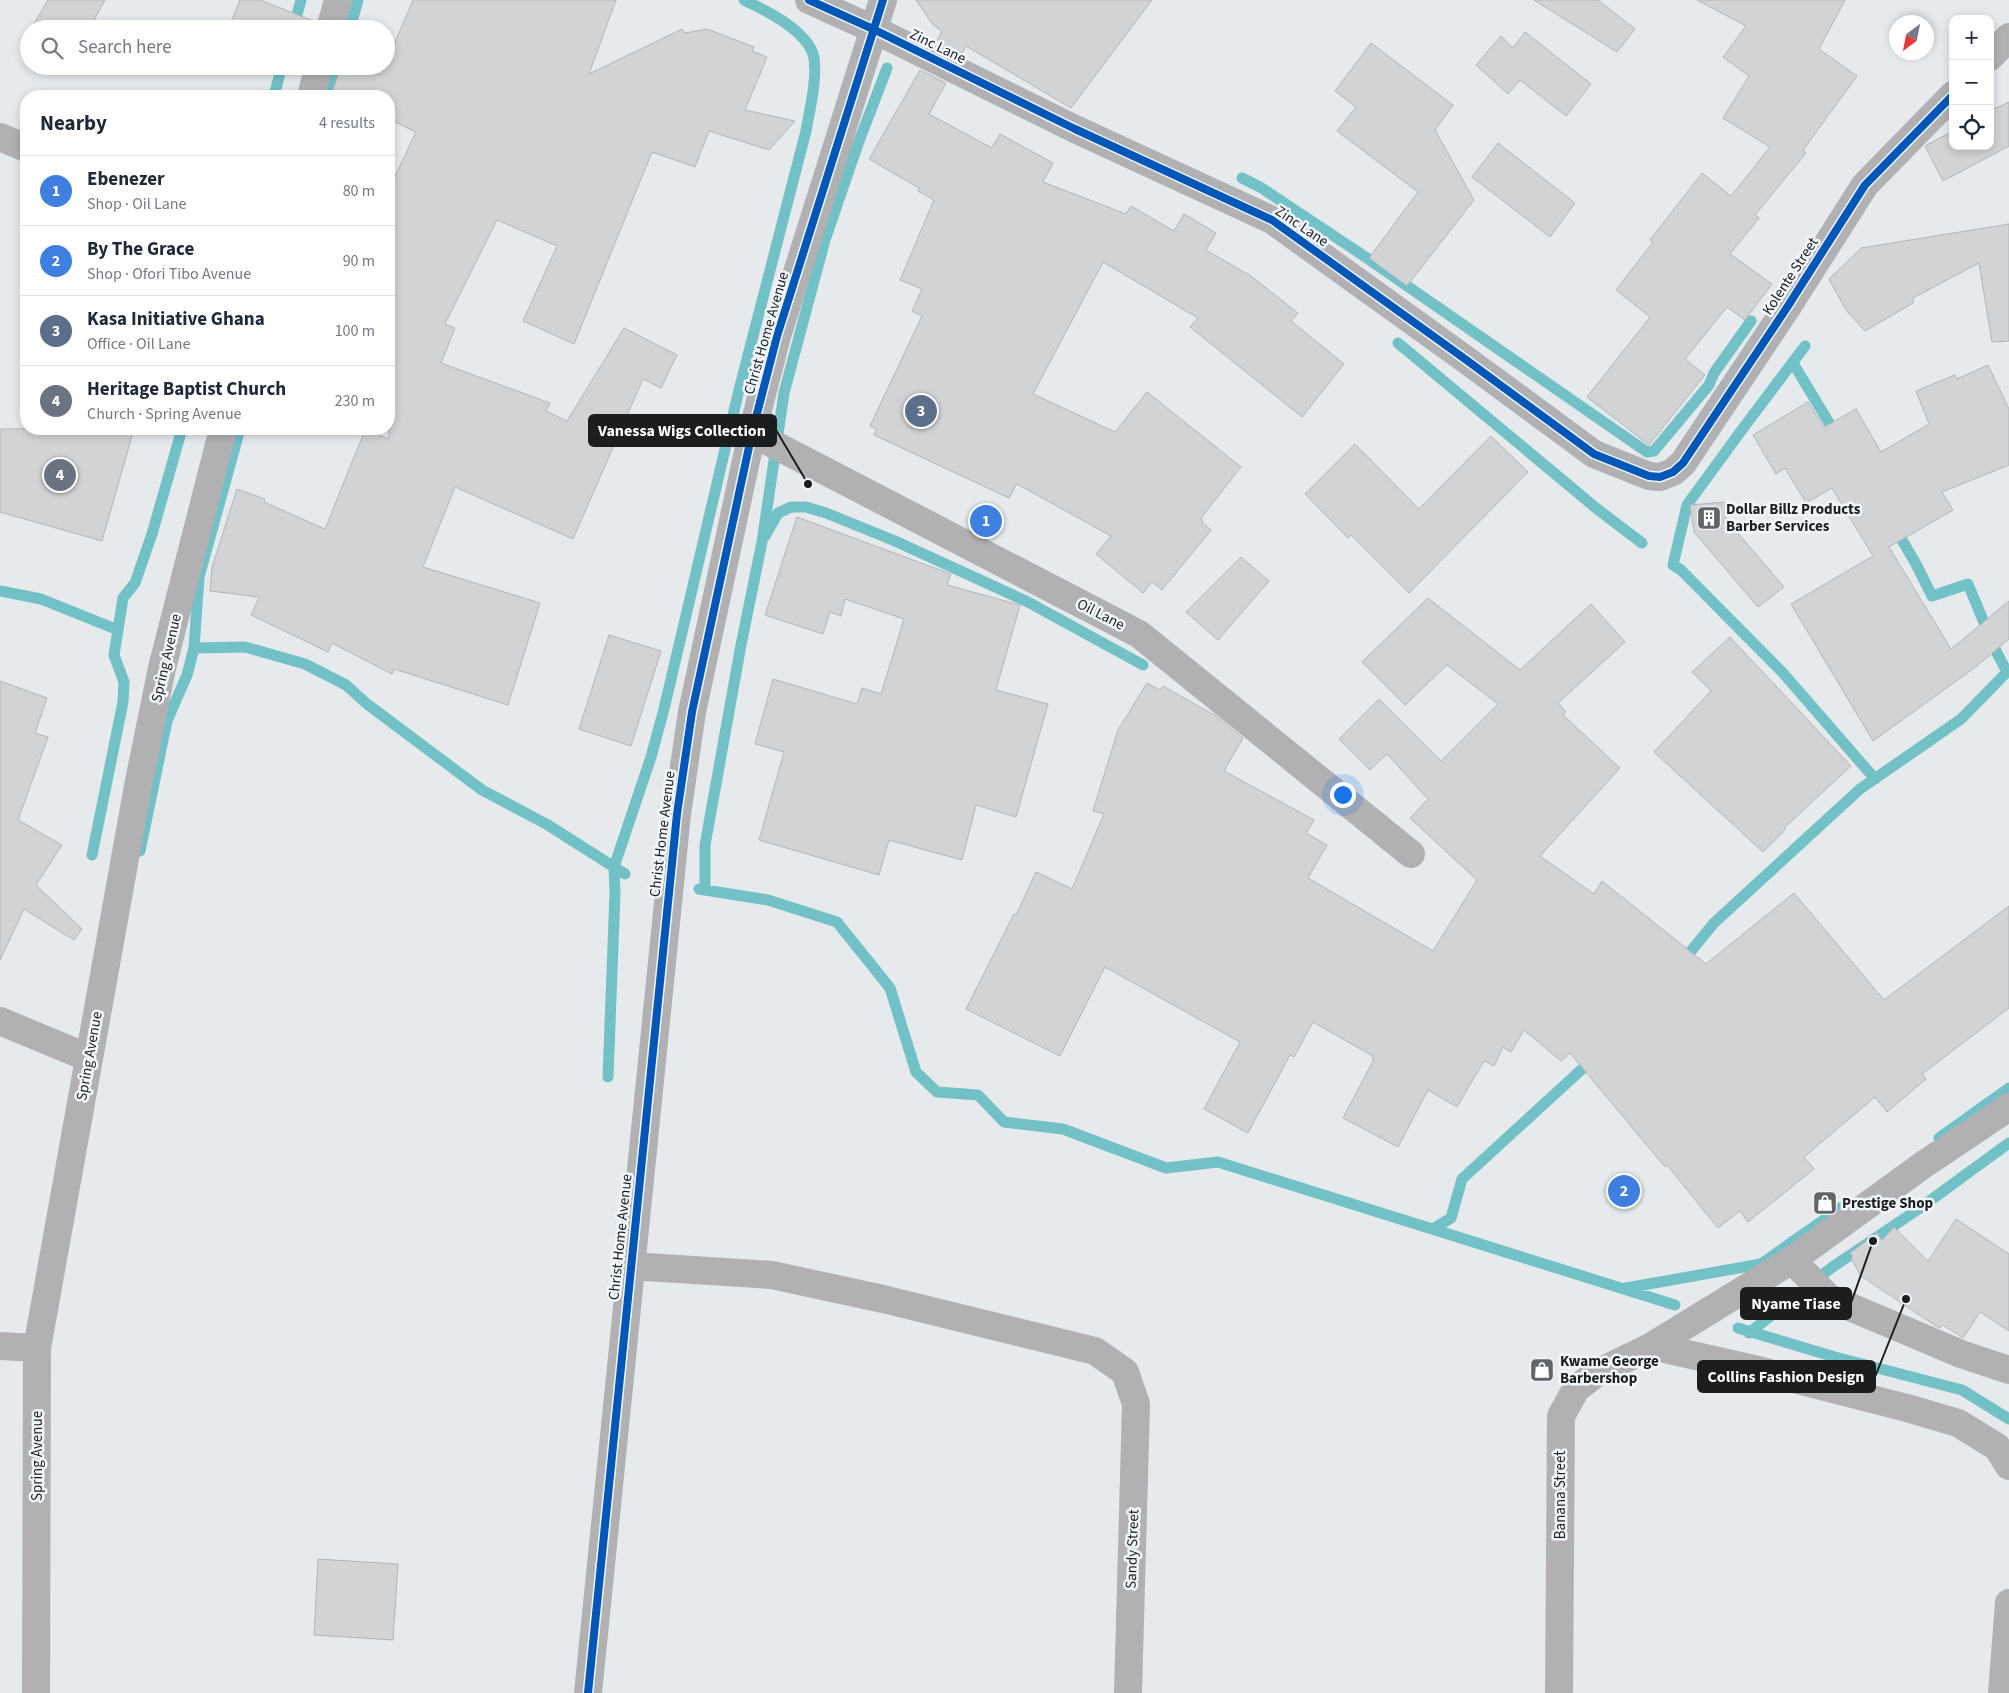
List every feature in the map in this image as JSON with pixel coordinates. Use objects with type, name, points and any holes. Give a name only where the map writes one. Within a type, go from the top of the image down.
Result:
[{"type":"street","points":[[332,20],[338,0]]},
{"type":"street","name":"Zinc Lane","points":[[809,0],[873,29],[1066,125],[1272,220],[1466,359],[1594,454],[1649,476],[1660,477]]},
{"type":"street","name":"Christ Home Avenue","points":[[588,1693],[677,814],[692,712],[752,434],[777,336],[883,0]]},
{"type":"street","points":[[1994,53],[2009,38]]},
{"type":"street","points":[[313,90],[317,75]]},
{"type":"street","name":"Kolente Street","points":[[1660,477],[1673,472],[1684,463],[1865,185],[1949,99]]},
{"type":"street","points":[[0,137],[20,145]]},
{"type":"street","name":"Oil Lane","points":[[752,434],[1139,634],[1411,854]]},
{"type":"street","name":"Spring Avenue","points":[[36,1693],[37,1348],[136,795],[162,668],[220,435]]},
{"type":"street","points":[[0,1021],[89,1058]]},
{"type":"street","name":"Banana Street","points":[[1559,1693],[1561,1416],[1576,1389],[1595,1374],[1652,1346],[1792,1260],[1923,1165],[2009,1107]]},
{"type":"street","points":[[1792,1260],[1829,1298],[1961,1354],[2009,1370]]},
{"type":"street","name":"Sandy Street","points":[[631,1266],[772,1275],[882,1299],[1095,1351],[1124,1372],[1136,1404],[1128,1693]]},
{"type":"street","points":[[0,1346],[37,1348]]},
{"type":"street","points":[[1652,1346],[1782,1376],[1958,1423],[1998,1447],[2009,1466]]},
{"type":"street","points":[[2002,1693],[2009,1603]]},
{"type":"building","points":[[48,0],[105,0],[94,20],[36,20]]},
{"type":"building","points":[[240,0],[260,0],[311,20],[232,20]]},
{"type":"building","points":[[413,0],[616,0],[589,74],[682,29],[685,33],[707,29],[754,47],[752,51],[767,57],[745,110],[795,121],[769,150],[709,131],[695,167],[652,152],[574,344],[523,321],[557,246],[497,220],[445,324],[455,328],[441,363],[550,403],[546,411],[567,421],[624,328],[677,355],[661,388],[643,379],[573,539],[455,487],[423,567],[540,603],[508,705],[394,669],[392,674],[332,643],[328,652],[251,615],[259,597],[210,591],[212,567],[237,489],[265,499],[264,502],[325,529],[363,435],[378,435],[389,439],[389,435],[395,435],[395,176],[416,132],[395,122],[395,90],[333,90],[338,75],[395,75],[395,42]]},
{"type":"building","points":[[916,0],[1152,0],[1071,108],[966,46],[961,55],[936,43],[942,31],[933,25]]},
{"type":"building","points":[[1534,0],[1598,0],[1635,29],[1617,52]]},
{"type":"building","points":[[1697,0],[1845,0],[1819,49],[1857,76],[1803,150],[1806,153],[1755,215],[1759,218],[1730,254],[1772,284],[1745,320],[1727,307],[1685,359],[1705,375],[1649,445],[1587,397],[1650,317],[1616,290],[1653,242],[1650,240],[1702,173],[1731,196],[1770,147],[1723,118],[1749,76],[1723,57],[1746,26]]},
{"type":"building","points":[[1525,32],[1591,84],[1566,116],[1520,80],[1508,94],[1476,65],[1501,36],[1513,48]]},
{"type":"building","points":[[1371,43],[1453,105],[1435,130],[1474,200],[1407,286],[1369,258],[1418,192],[1337,131],[1356,107],[1335,91]]},
{"type":"building","points":[[920,70],[946,83],[929,114],[992,148],[1000,134],[1053,163],[1043,182],[1126,214],[1131,206],[1174,231],[1184,214],[1216,233],[1206,250],[1251,276],[1298,313],[1291,321],[1344,364],[1302,417],[1190,327],[1198,318],[1103,262],[1033,394],[1115,432],[1147,392],[1241,467],[1201,518],[1202,522],[1211,530],[1162,590],[1152,582],[1143,593],[1096,554],[1111,536],[1017,484],[1009,498],[874,435],[876,429],[870,426],[922,316],[912,311],[922,289],[900,280],[934,200],[918,191],[919,188],[869,159]]},
{"type":"building","points":[[2009,102],[2009,146],[1943,181],[1925,146],[1949,133],[1949,150],[1994,150],[1994,109]]},
{"type":"building","points":[[1498,143],[1575,203],[1550,237],[1472,177]]},
{"type":"building","points":[[2009,224],[2009,341],[1992,342],[1979,263],[1913,298],[1913,303],[1865,331],[1846,310],[1829,279],[1861,248]]},
{"type":"building","points":[[1988,365],[2009,409],[2009,465],[1942,492],[1953,510],[1889,547],[1951,649],[2009,601],[2009,639],[1977,666],[1873,741],[1791,604],[1873,556],[1832,488],[1806,503],[1785,468],[1776,474],[1753,435],[1808,402],[1824,427],[1856,409],[1881,452],[1929,424],[1916,391],[1955,375],[1957,379]]},
{"type":"building","points":[[0,429],[20,429],[20,435],[132,435],[102,541],[0,512]]},
{"type":"building","points":[[1491,436],[1528,472],[1409,593],[1351,535],[1348,538],[1305,494],[1355,444],[1419,509]]},
{"type":"building","points":[[1724,502],[1726,519],[1784,587],[1758,607],[1694,532],[1690,505]]},
{"type":"building","points":[[797,517],[951,574],[947,585],[1020,605],[996,690],[1048,704],[1016,817],[976,805],[962,860],[889,840],[879,875],[759,840],[784,752],[755,744],[773,679],[857,704],[862,688],[881,694],[904,619],[845,599],[841,616],[830,612],[823,634],[765,615]]},
{"type":"building","points":[[1241,557],[1269,581],[1218,640],[1186,612]]},
{"type":"building","points":[[1428,598],[1520,670],[1591,604],[1625,642],[1558,703],[1566,712],[1563,715],[1620,768],[1540,856],[1594,894],[1602,881],[1706,964],[1794,893],[1884,1000],[2009,906],[2009,1008],[1922,1074],[1926,1079],[1887,1112],[1875,1097],[1804,1157],[1814,1169],[1748,1222],[1740,1211],[1718,1228],[1667,1165],[1665,1167],[1570,1053],[1561,1061],[1524,1030],[1511,1052],[1503,1047],[1494,1066],[1484,1061],[1457,1107],[1428,1090],[1398,1147],[1343,1118],[1374,1059],[1372,1058],[1373,1056],[1313,1022],[1294,1057],[1290,1055],[1248,1133],[1204,1109],[1240,1042],[1105,967],[1060,1056],[966,1009],[1014,914],[1016,915],[1036,872],[1072,889],[1104,814],[1093,811],[1118,730],[1147,683],[1160,690],[1163,686],[1216,716],[1243,738],[1224,771],[1314,820],[1306,833],[1327,845],[1308,878],[1433,951],[1477,880],[1410,818],[1428,799],[1387,754],[1370,770],[1339,739],[1379,699],[1441,761],[1498,704],[1447,665],[1405,705],[1362,662]]},
{"type":"building","points":[[609,635],[661,651],[631,746],[579,729]]},
{"type":"building","points":[[1730,637],[1851,766],[1784,828],[1785,830],[1763,852],[1654,752],[1711,691],[1692,672]]},
{"type":"building","points":[[0,681],[47,698],[35,733],[48,737],[18,820],[62,845],[36,885],[82,929],[74,940],[24,909],[0,960]]},
{"type":"building","points":[[1956,1219],[2009,1254],[2009,1331],[1980,1312],[1963,1338],[1943,1325],[1940,1328],[1861,1276],[1851,1258],[1853,1257],[1850,1253],[1877,1233],[1882,1240],[1894,1227],[1928,1261]]},
{"type":"building","points":[[318,1559],[398,1564],[393,1640],[314,1635]]},
{"type":"waterway","points":[[295,20],[301,0]]},
{"type":"waterway","points":[[352,20],[358,0]]},
{"type":"waterway","points":[[608,1077],[615,893],[614,867],[651,757],[664,709],[738,394],[806,131],[814,85],[814,58],[804,39],[785,23],[744,0]]},
{"type":"waterway","points":[[705,890],[705,845],[741,645],[762,542],[784,393],[825,240],[858,144],[887,68]]},
{"type":"waterway","points":[[276,90],[280,75]]},
{"type":"waterway","points":[[332,90],[336,75]]},
{"type":"waterway","points":[[1242,178],[1260,187],[1358,252],[1647,452],[1654,451],[1709,385],[1714,373],[1751,321]]},
{"type":"waterway","points":[[1398,343],[1596,508],[1642,543]]},
{"type":"waterway","points":[[1805,346],[1687,505],[1673,565],[1681,570],[1783,673],[1875,779]]},
{"type":"waterway","points":[[1793,363],[1837,436]]},
{"type":"waterway","points":[[92,855],[123,702],[124,682],[114,655],[123,598],[135,583],[152,534],[180,435]]},
{"type":"waterway","points":[[140,851],[167,721],[187,675],[194,648],[199,577],[238,435]]},
{"type":"waterway","points":[[765,536],[778,513],[791,507],[806,507],[826,513],[895,541],[1028,602],[1143,665]]},
{"type":"waterway","points":[[1895,528],[1932,596],[1968,584],[1995,649],[2007,672]]},
{"type":"waterway","points":[[0,591],[41,599],[118,630]]},
{"type":"waterway","points":[[194,648],[245,647],[305,664],[346,685],[367,704],[482,790],[548,825],[625,874]]},
{"type":"waterway","points":[[1682,962],[1714,923],[1860,789],[1961,719],[2009,670]]},
{"type":"waterway","points":[[699,889],[768,900],[837,922],[890,988],[916,1072],[937,1092],[978,1095],[1004,1122],[1063,1129],[1166,1168],[1218,1162],[1675,1305]]},
{"type":"waterway","points":[[1433,1229],[1451,1218],[1462,1179],[1593,1059]]},
{"type":"waterway","points":[[1939,1138],[2009,1088]]},
{"type":"waterway","points":[[1749,1333],[1831,1268],[1920,1208],[2009,1143]]},
{"type":"waterway","points":[[1626,1288],[1761,1264],[1842,1207]]},
{"type":"waterway","points":[[1738,1328],[1835,1357],[1962,1390],[2009,1419]]},
{"type":"cycle path","points":[[809,0],[873,29],[1075,129],[1272,220],[1594,454],[1649,476],[1660,477],[1673,472],[1683,463],[1786,309],[1865,185],[1949,99]]},
{"type":"cycle path","points":[[588,1693],[677,814],[692,712],[752,433],[777,336],[883,0]]},
{"type":"place","name":"Kasa Initiative Ghana","points":[[921,411]]},
{"type":"place","name":"Heritage Baptist Church","points":[[60,475]]},
{"type":"place","name":"Vanessa Wigs Collection","points":[[808,484]]},
{"type":"place","name":"Dollar Billz Products Barber Services","points":[[1709,518]]},
{"type":"place","name":"Ebenezer","points":[[986,521]]},
{"type":"place","name":"By The Grace","points":[[1624,1191]]},
{"type":"place","name":"Prestige Shop","points":[[1825,1203]]},
{"type":"place","name":"Nyame Tiase","points":[[1873,1241]]},
{"type":"place","name":"Collins Fashion Design","points":[[1906,1299]]},
{"type":"place","name":"Kwame George Barbershop","points":[[1542,1370]]}]
